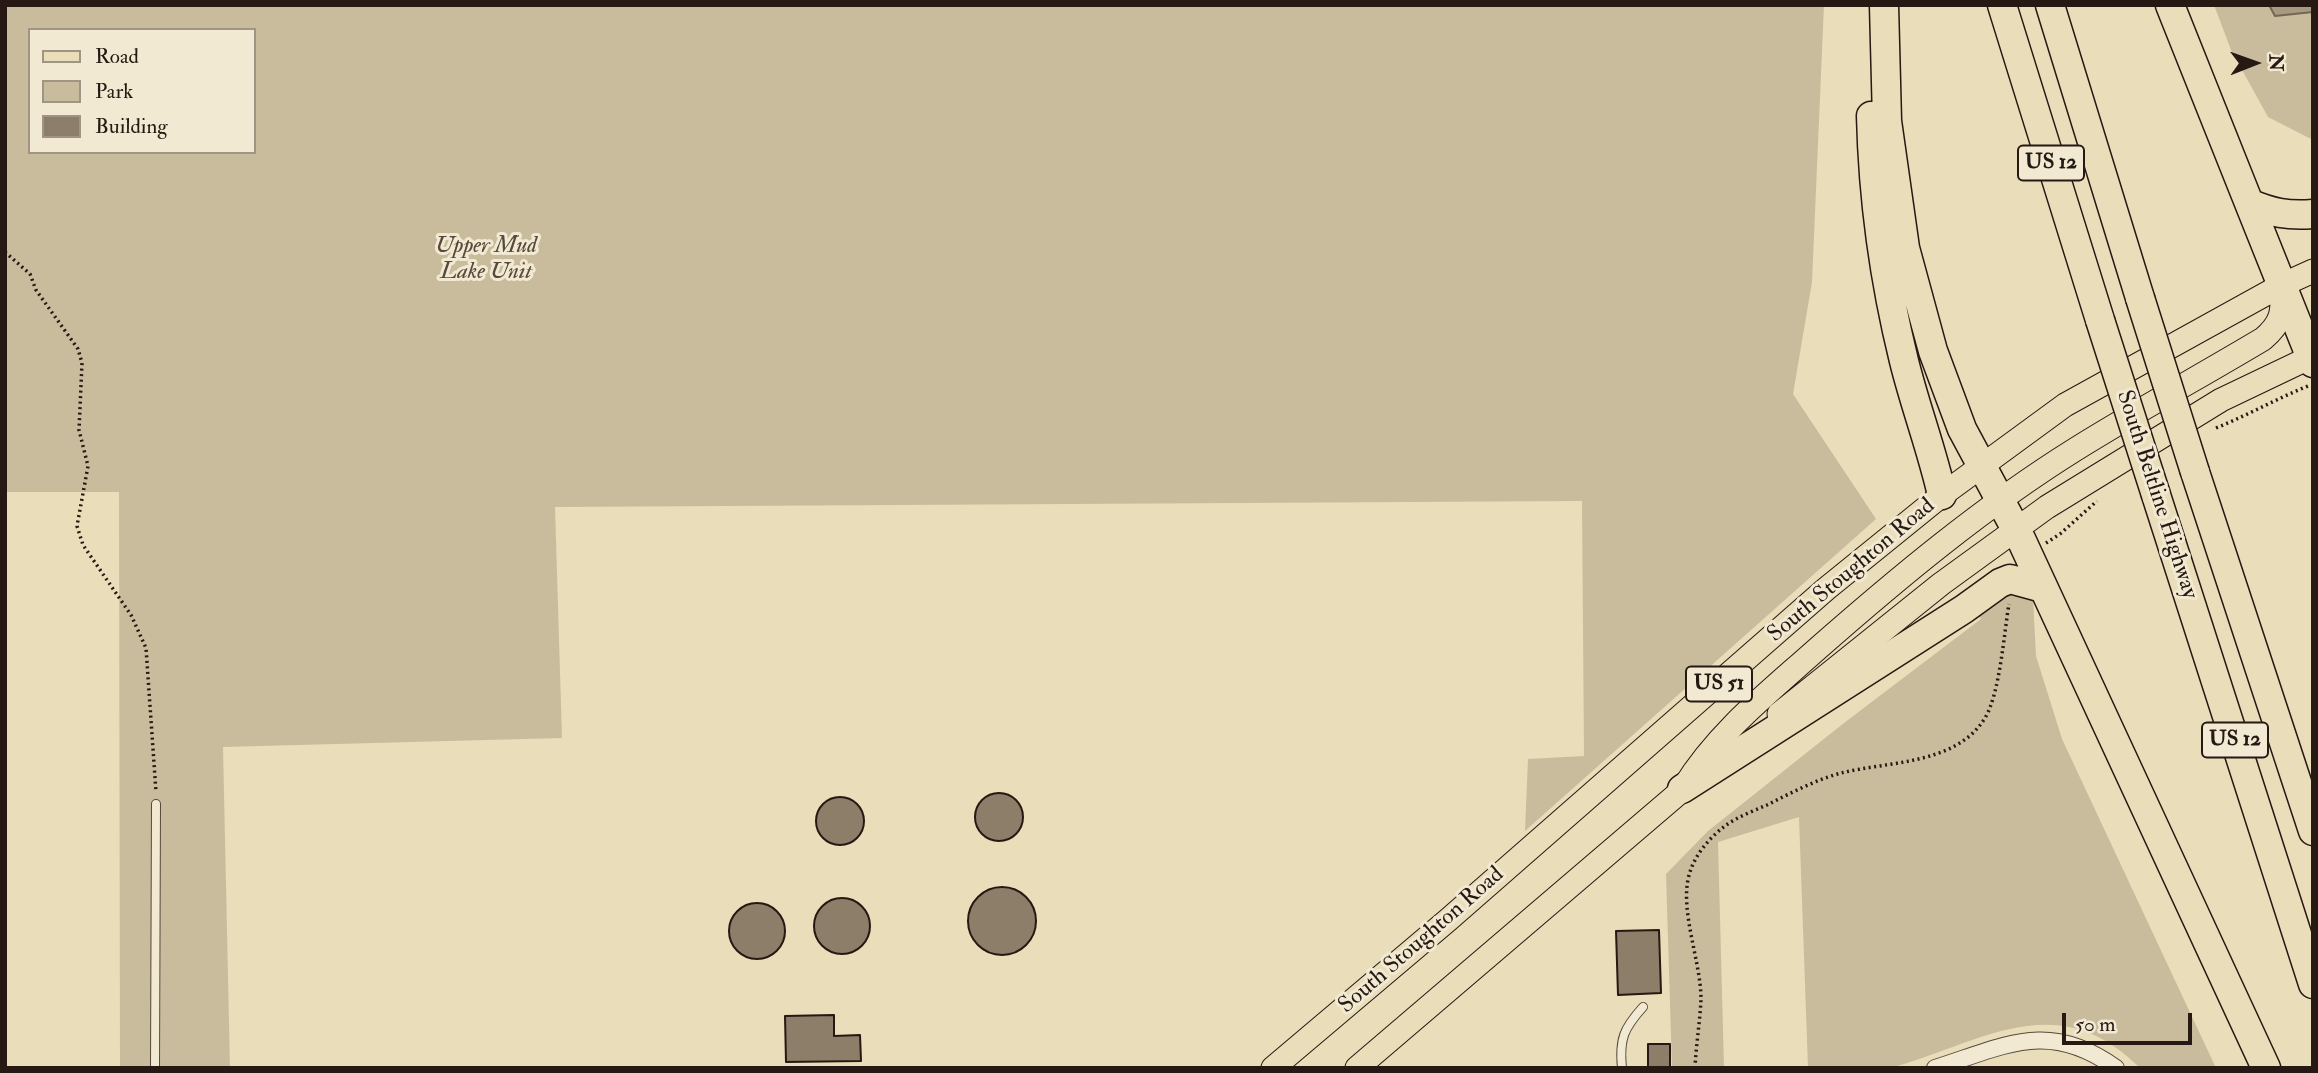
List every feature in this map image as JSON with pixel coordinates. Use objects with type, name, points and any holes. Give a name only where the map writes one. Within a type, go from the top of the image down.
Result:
[{"type":"highway","name":"South Beltline Highway","points":[[2002,5],[2313,984]]},
{"type":"highway","name":"South Beltline Highway","points":[[2050,5],[2195,472],[2313,831]]},
{"type":"highway","points":[[2170,5],[2312,365]]},
{"type":"highway","points":[[1884,6],[1887,121],[1905,248],[1933,351],[1962,429],[2022,542],[2266,1068]]},
{"type":"highway","points":[[1884,6],[1871,111],[1872,167],[1878,235],[1886,287],[1904,364],[1942,495]]},
{"type":"highway","points":[[2249,203],[2273,213],[2290,216],[2313,214]]},
{"type":"highway","points":[[1682,789],[1964,610],[2000,583],[2010,579],[2043,588]]},
{"type":"main road","name":"South Stoughton Road","points":[[1273,1068],[1469,902],[1826,589],[1942,495],[2065,405],[2282,285],[2313,271]]},
{"type":"main road","points":[[1682,789],[1703,757],[1751,707],[1867,605],[2001,500],[2075,450],[2276,329],[2283,309],[2282,285]]},
{"type":"main road","name":"US 51","points":[[1357,1068],[1682,789],[1941,583],[2022,542],[2047,507],[2221,400],[2312,365]]},
{"type":"street","points":[[1935,1068],[2021,1041],[2040,1039],[2059,1040],[2073,1045],[2115,1067]]},
{"type":"lane","points":[[155,1068],[156,804]]},
{"type":"lane","points":[[1622,1068],[1620,1045],[1628,1024],[1643,1007]]},
{"type":"path","points":[[5,252],[30,274],[36,290],[78,349],[82,363],[79,430],[88,466],[78,526],[83,545],[131,615],[146,648],[156,804]]},
{"type":"path","points":[[2205,434],[2312,365]]},
{"type":"path","points":[[2022,542],[2060,534],[2099,499]]},
{"type":"path","points":[[1695,1068],[1700,999],[1698,961],[1686,891],[1690,872],[1699,853],[1725,826],[1815,782],[1840,774],[1934,755],[1960,744],[1987,715],[1994,692],[2011,591],[2010,579]]},
{"type":"green space","name":"Upper Mud Lake Unit","points":[[5,5],[1824,5],[1812,282],[1793,394],[1876,519],[1525,831],[1528,759],[1584,756],[1582,501],[555,507],[562,738],[223,747],[230,1068],[120,1068],[119,492],[5,492]]},
{"type":"green space","points":[[2214,5],[2313,5],[2313,140],[2268,117],[2231,50]]},
{"type":"green space","points":[[2006,592],[2033,598],[2036,656],[2062,739],[2216,1068],[2140,1068],[2110,1043],[2080,1030],[2050,1025],[2020,1027],[1990,1034],[1894,1067],[1864,1070],[1808,1068],[1799,817],[1718,842],[1724,1068],[1672,1068],[1666,874],[1708,831],[1981,619],[1977,614]]},
{"type":"shaded area","points":[[2269,5],[2313,5],[2313,12],[2275,16]]},
{"type":"building","points":[[999,793],[1016,800],[1023,817],[1016,834],[999,841],[982,834],[975,817],[982,800]]},
{"type":"building","points":[[840,797],[857,804],[864,821],[857,838],[840,845],[823,838],[816,821],[823,804]]},
{"type":"building","points":[[995,887],[1009,887],[1021,892],[1031,902],[1036,921],[1031,940],[1021,950],[1009,955],[995,955],[983,950],[973,940],[968,928],[968,914],[973,902],[983,892]]},
{"type":"building","points":[[842,898],[853,900],[862,906],[868,915],[868,937],[862,946],[853,952],[842,954],[831,952],[822,946],[816,937],[814,926],[816,915],[822,906],[831,900]]},
{"type":"building","points":[[757,903],[768,905],[777,911],[783,920],[783,942],[777,951],[768,957],[757,959],[746,957],[737,951],[731,942],[729,931],[731,920],[737,911],[746,905]]},
{"type":"building","points":[[1659,930],[1661,993],[1618,995],[1616,931]]},
{"type":"building","points":[[834,1015],[834,1036],[860,1035],[861,1061],[786,1062],[785,1016]]},
{"type":"building","points":[[1648,1044],[1670,1044],[1670,1068],[1648,1068]]}]
